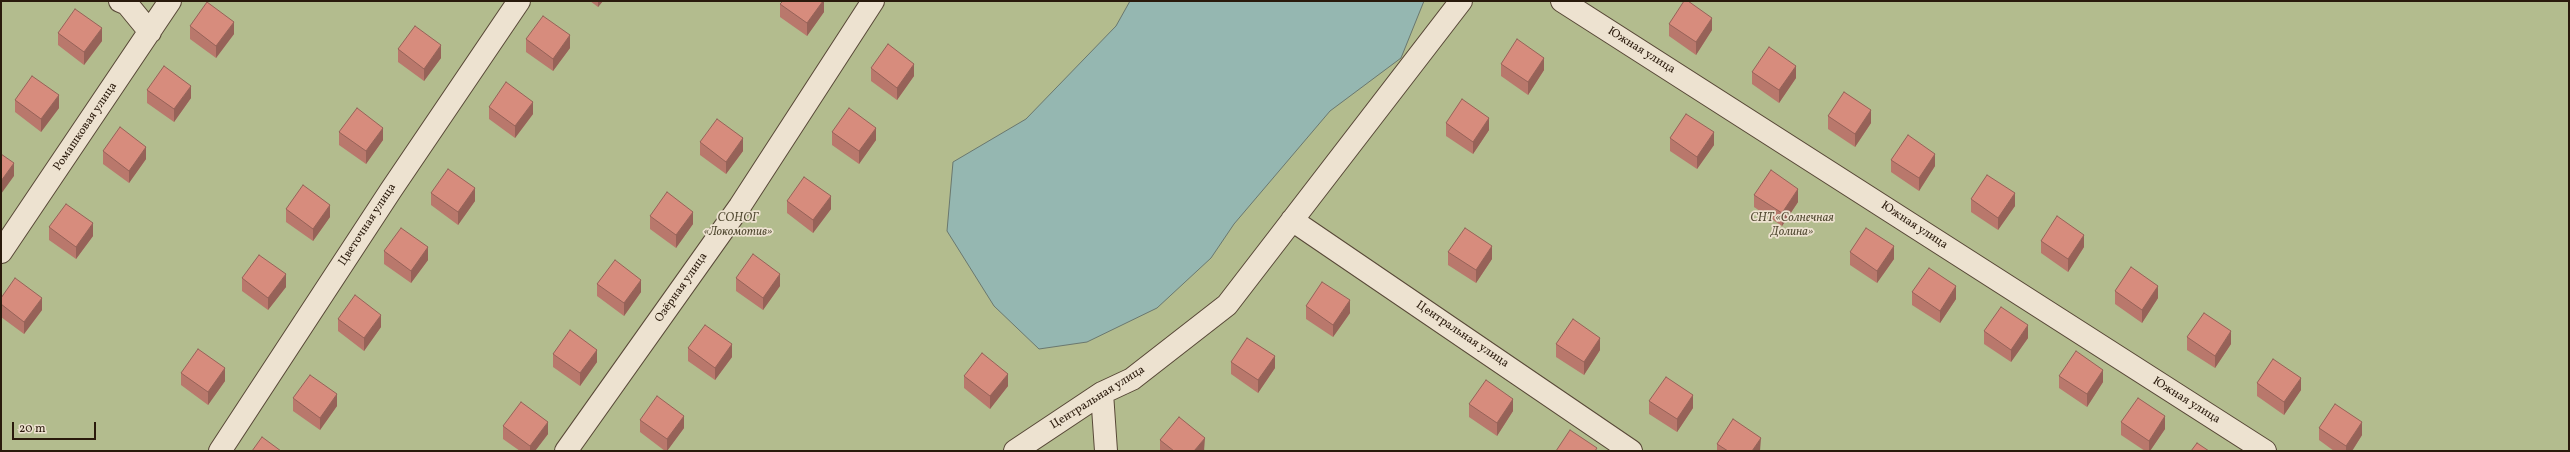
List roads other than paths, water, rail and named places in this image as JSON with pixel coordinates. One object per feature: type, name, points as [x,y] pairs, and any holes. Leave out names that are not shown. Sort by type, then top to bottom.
[{"type":"street","points":[[120,1],[127,4],[150,32]]},
{"type":"street","name":"Ромашковая улица","points":[[1,252],[170,1]]},
{"type":"street","name":"Цветочная улица","points":[[220,451],[391,190],[519,1]]},
{"type":"street","name":"Озёрная улица","points":[[566,451],[740,206],[872,1]]},
{"type":"street","name":"Центральная улица","points":[[1015,451],[1102,393],[1132,379],[1228,305],[1461,1]]},
{"type":"street","name":"Южная улица","points":[[1562,1],[2265,451]]},
{"type":"street","name":"Центральная улица","points":[[1292,220],[1631,451]]},
{"type":"street","points":[[1102,393],[1106,451]]},
{"type":"water","points":[[1130,1],[1424,1],[1401,58],[1330,111],[1234,224],[1211,258],[1157,308],[1087,342],[1039,349],[994,306],[947,231],[953,162],[1026,119],[1116,26]]},
{"type":"park label","name":"СОНОГ «Локомотив»","points":[[738,226]]},
{"type":"park label","name":"СНТ «Солнечная Долина»","points":[[1792,226]]}]
